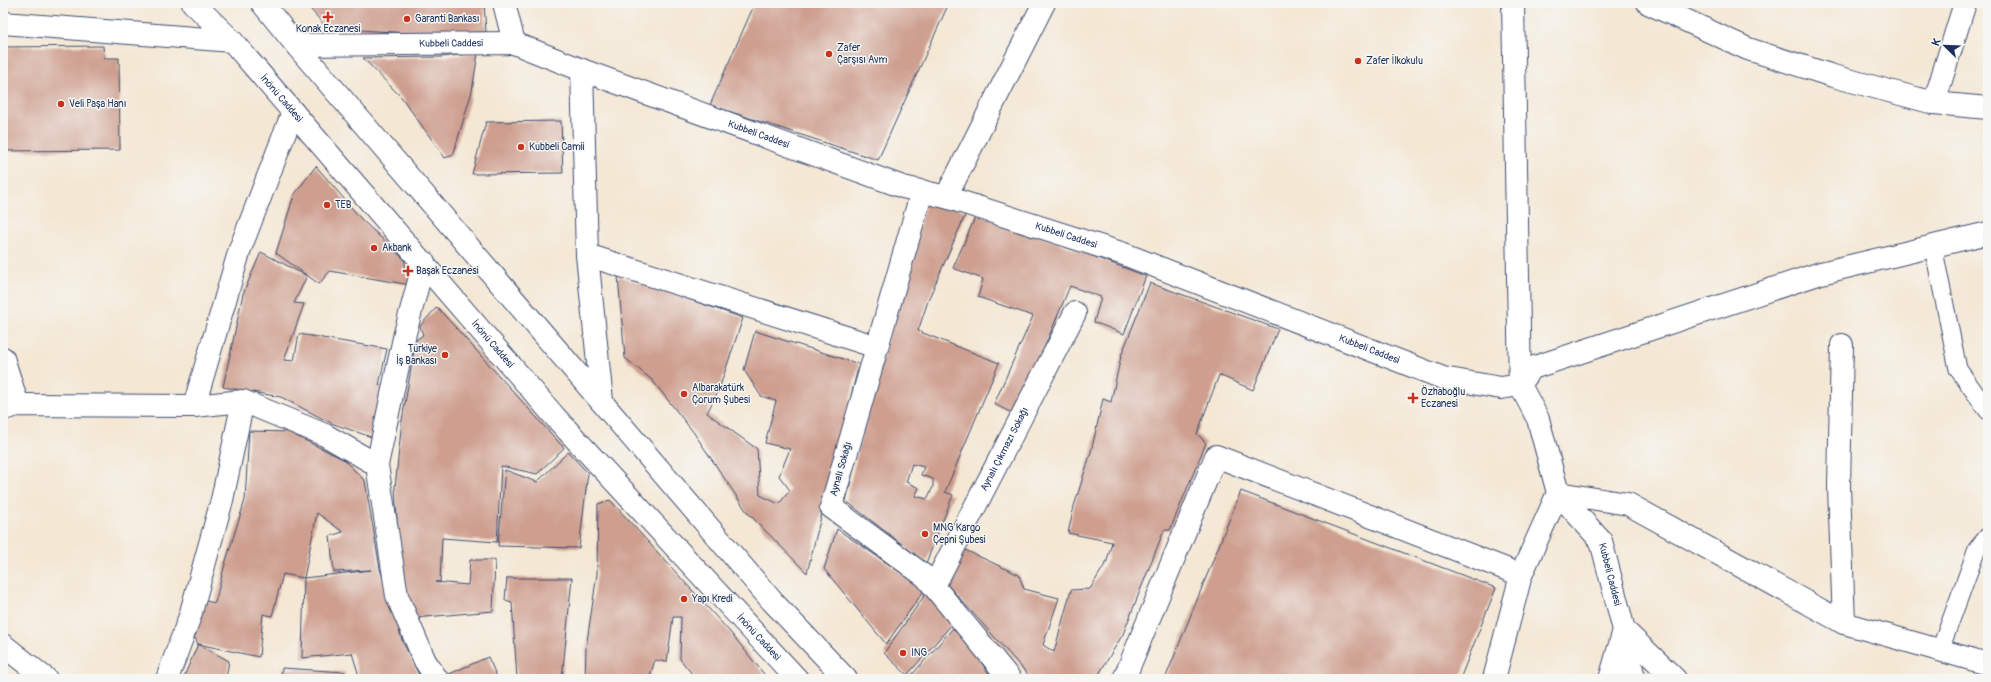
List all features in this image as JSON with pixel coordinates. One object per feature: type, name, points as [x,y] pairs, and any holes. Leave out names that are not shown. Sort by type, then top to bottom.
[{"type":"street","name":"İnönü Caddesi","points":[[193,3],[232,41],[424,262],[556,418],[797,679]]},
{"type":"street","points":[[262,3],[296,45],[602,400],[772,601],[846,679]]},
{"type":"street","points":[[504,3],[514,43]]},
{"type":"street","points":[[946,197],[1044,3]]},
{"type":"street","points":[[1513,3],[1520,384]]},
{"type":"street","points":[[1648,3],[1748,49],[1833,76],[1934,103],[1988,108]]},
{"type":"street","points":[[1934,103],[1966,3]]},
{"type":"street","points":[[3,23],[232,41]]},
{"type":"street","name":"Kubbeli Caddesi","points":[[296,45],[514,43],[582,70],[903,187],[922,190],[946,197],[1124,254],[1443,378],[1501,388],[1520,384],[1538,419],[1558,493],[1601,542],[1624,630],[1634,679]]},
{"type":"street","points":[[582,70],[587,255],[602,400]]},
{"type":"street","points":[[194,406],[240,250],[293,112]]},
{"type":"street","name":"Aynalı Sokağı","points":[[922,190],[830,507],[926,577],[1010,679]]},
{"type":"street","points":[[1520,384],[1532,368],[1821,273],[1988,233]]},
{"type":"street","points":[[587,255],[876,347]]},
{"type":"street","points":[[424,262],[405,333],[377,465],[397,596],[425,661],[437,679]]},
{"type":"street","name":"Aynalı Çıkmazı Sokağı","points":[[934,586],[1075,313]]},
{"type":"street","points":[[1842,345],[1839,487],[1844,623]]},
{"type":"street","points":[[3,358],[11,407],[194,406],[243,401],[325,435],[377,465]]},
{"type":"street","points":[[167,679],[190,616],[222,500],[243,401]]},
{"type":"street","points":[[1124,679],[1216,456],[1521,575]]},
{"type":"street","points":[[1494,679],[1521,575],[1558,493],[1628,504],[1844,623],[1988,664]]},
{"type":"street","points":[[1610,679],[1624,630],[1675,679]]},
{"type":"street","points":[[3,645],[46,679]]},
{"type":"lane","points":[[1933,246],[1958,369],[1988,411]]},
{"type":"lane","points":[[1940,650],[1977,549],[1988,536]]},
{"type":"building","points":[[305,3],[484,3],[486,32],[426,34],[327,28]]},
{"type":"building","name":"Zafer Çarşısı Avm","points":[[755,3],[949,3],[878,160],[710,105]]},
{"type":"building","name":"Veli Paşa Hanı","points":[[103,46],[104,58],[119,58],[120,150],[3,151],[3,47]]},
{"type":"building","points":[[478,53],[472,91],[453,155],[445,158],[402,98],[363,58],[441,57]]},
{"type":"building","name":"Kubbeli Camii","points":[[561,121],[563,173],[472,174],[486,122]]},
{"type":"building","points":[[316,166],[362,220],[404,259],[410,285],[330,271],[319,284],[276,253],[294,195]]},
{"type":"building","points":[[926,201],[967,211],[929,298],[918,331],[999,363],[945,492],[953,495],[926,563],[846,501],[868,409]],"holes":[[[912,464],[924,467],[921,475],[933,479],[933,487],[927,499],[915,496],[919,488],[906,482]]]},
{"type":"building","points":[[977,213],[1146,276],[1124,334],[1094,322],[1101,297],[1070,286],[1016,415],[994,404],[1033,316],[978,297],[983,279],[953,268]]},
{"type":"building","points":[[261,252],[307,276],[294,303],[304,304],[284,360],[294,361],[299,334],[387,349],[379,385],[386,386],[374,438],[331,423],[281,397],[223,387],[243,294]]},
{"type":"building","points":[[618,276],[743,318],[719,389],[707,413],[757,449],[760,495],[779,504],[790,490],[779,476],[790,449],[765,443],[776,401],[761,396],[744,370],[755,331],[859,364],[807,573],[747,512],[694,433],[652,380],[625,358]]},
{"type":"building","points":[[1150,283],[1278,329],[1253,390],[1219,375],[1197,434],[1206,443],[1170,530],[1164,530],[1123,634],[1096,679],[1032,679],[946,583],[963,549],[1019,575],[1024,589],[1059,598],[1043,645],[1054,652],[1071,590],[1090,589],[1107,561],[1112,542],[1068,533],[1074,506],[1091,452],[1103,399],[1111,402],[1121,356]]},
{"type":"building","points":[[437,307],[564,448],[537,474],[501,466],[497,542],[442,538],[440,582],[435,582],[468,585],[470,560],[495,560],[493,611],[414,618],[404,583],[398,536],[395,488],[402,420],[416,340],[423,335],[420,326]]},
{"type":"building","points":[[249,431],[288,432],[343,459],[365,481],[380,569],[402,640],[421,679],[346,679],[359,676],[352,653],[302,658],[304,578],[283,574],[272,616],[263,614],[259,657],[198,644],[192,632],[206,601],[215,603],[225,564],[245,500]],"holes":[[[317,513],[343,532],[330,536],[334,572],[371,570],[304,578]]]},
{"type":"building","points":[[568,452],[588,473],[579,548],[498,546],[505,470],[537,482]]},
{"type":"building","points":[[1241,491],[1496,588],[1460,679],[1165,679]]},
{"type":"building","points":[[610,500],[730,632],[768,679],[696,679],[680,659],[681,617],[673,617],[667,662],[655,660],[649,679],[585,679],[586,648],[597,574],[598,504]]},
{"type":"building","points":[[837,529],[925,589],[886,644],[824,569]]},
{"type":"building","points":[[507,578],[572,578],[562,679],[517,679],[512,602],[505,600]]},
{"type":"building","points":[[927,592],[953,623],[907,675],[884,653]]},
{"type":"building","points":[[955,626],[993,679],[910,679],[909,678]]},
{"type":"building","points":[[198,644],[229,661],[226,679],[183,679]]},
{"type":"building","points":[[488,657],[498,679],[449,679],[447,675]]},
{"type":"building","points":[[282,668],[345,672],[345,679],[281,679]]},
{"type":"place","name":"Konak Eczanesi","points":[[328,17]]},
{"type":"place","name":"Garanti Bankası","points":[[407,19]]},
{"type":"place","name":"Zafer Çarşısı Avm","points":[[829,54]]},
{"type":"place","name":"Zafer İlkokulu","points":[[1358,61]]},
{"type":"place","name":"Veli Paşa Hanı","points":[[61,104]]},
{"type":"place","name":"Kubbeli Camii","points":[[521,147]]},
{"type":"place","name":"TEB","points":[[327,205]]},
{"type":"place","name":"Akbank","points":[[374,248]]},
{"type":"place","name":"Başak Eczanesi","points":[[408,271]]},
{"type":"place","name":"Türkiye İş Bankası","points":[[445,355]]},
{"type":"place","name":"Albarakatürk Çorum Şubesi","points":[[684,394]]},
{"type":"place","name":"Özhaboğlu Eczanesi","points":[[1413,398]]},
{"type":"place","name":"MNG Kargo Çepni Şubesi","points":[[925,534]]},
{"type":"place","name":"Yapı Kredi","points":[[684,599]]},
{"type":"place","name":"ING","points":[[903,653]]}]
